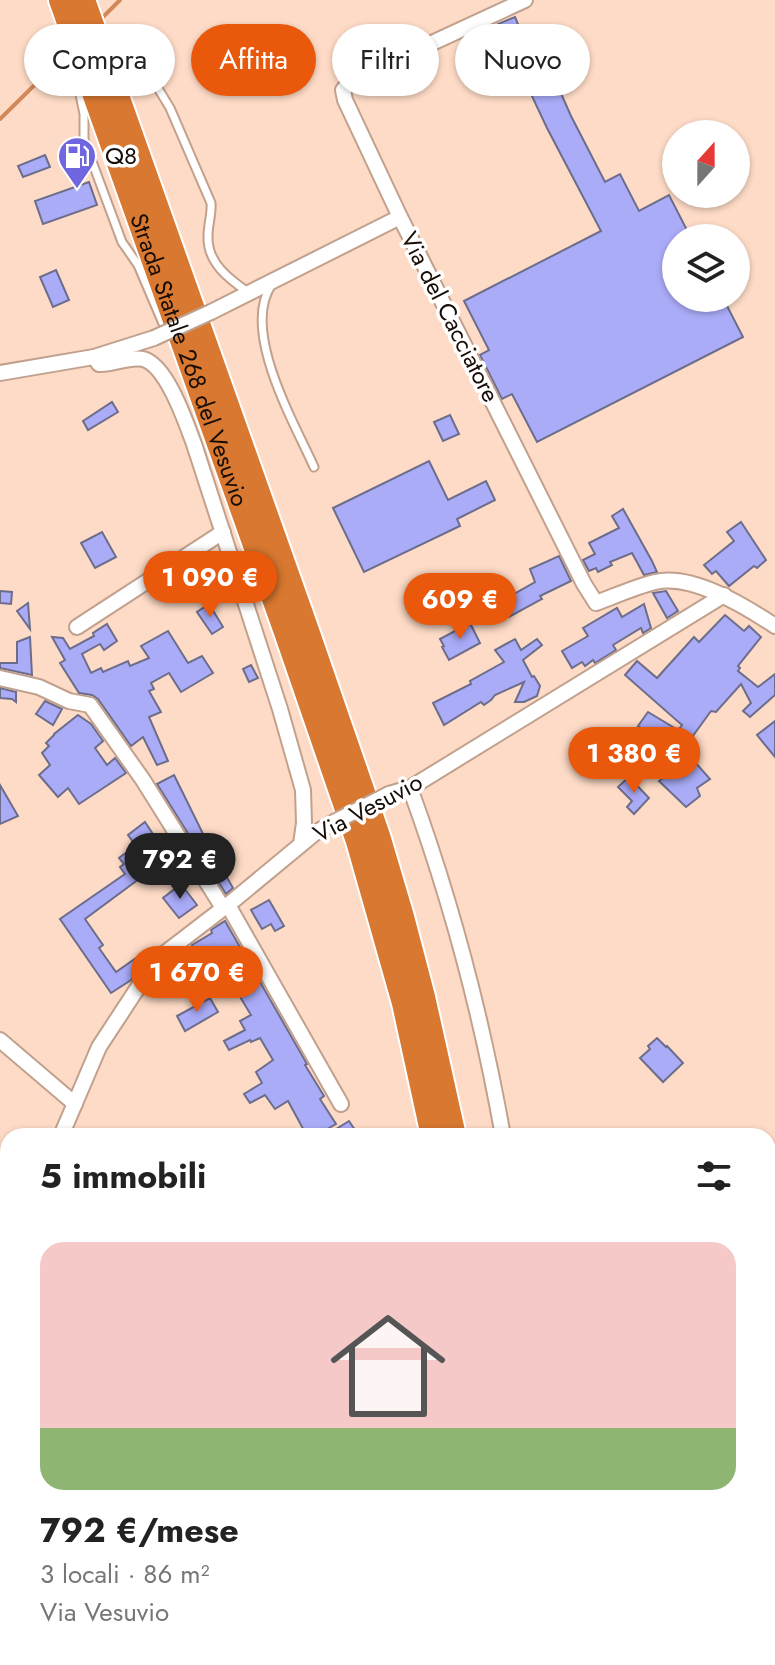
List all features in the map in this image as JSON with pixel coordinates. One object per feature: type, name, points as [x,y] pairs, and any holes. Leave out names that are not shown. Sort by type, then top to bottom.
[{"type":"highway","name":"Strada Statale 268 del Vesuvio","points":[[60,0],[358,841],[404,1003],[431,1128]]},
{"type":"highway","name":"Strada Statale 268 del Vesuvio","points":[[83,0],[378,836],[423,997],[452,1128]]},
{"type":"street","name":"Via del Cacciatore","points":[[525,0],[352,80],[343,90],[345,100],[400,217],[596,603],[657,581],[679,581],[724,595]]},
{"type":"street","points":[[0,373],[94,357],[154,338],[400,217]]},
{"type":"street","points":[[94,357],[99,364],[109,365],[143,359],[157,368],[178,403],[223,532],[303,790],[301,844]]},
{"type":"street","points":[[77,627],[223,532]]},
{"type":"street","points":[[724,595],[775,626]]},
{"type":"street","name":"Via Vesuvio","points":[[64,1128],[99,1047],[156,960],[315,833],[389,794],[410,788],[724,595]]},
{"type":"street","points":[[0,678],[39,687],[69,701],[90,705],[226,907],[341,1104]]},
{"type":"street","points":[[410,788],[439,870],[467,971],[502,1128]]},
{"type":"street","points":[[0,1040],[75,1104]]},
{"type":"lane","points":[[60,0],[62,24]]},
{"type":"lane","points":[[81,96],[84,140],[122,242],[138,265],[170,340]]},
{"type":"lane","points":[[163,96],[211,203],[208,237],[213,257],[226,276],[249,293]]},
{"type":"lane","points":[[276,279],[268,290],[263,308],[265,351],[314,467]]},
{"type":"lane","points":[[177,352],[199,390]]},
{"type":"building","points":[[515,17],[518,24],[498,24]]},
{"type":"building","points":[[532,96],[562,96],[605,182],[620,174],[639,211],[662,199],[662,208],[676,208],[684,224],[662,224],[662,312],[730,312],[743,337],[537,442],[512,394],[502,399],[480,355],[489,350],[464,301],[601,231]]},
{"type":"building","points":[[45,155],[50,167],[23,177],[18,166]]},
{"type":"building","points":[[89,182],[97,205],[43,224],[35,201]]},
{"type":"building","points":[[56,270],[69,300],[53,307],[40,277]]},
{"type":"building","points":[[112,402],[118,412],[88,430],[83,421]]},
{"type":"building","points":[[450,415],[459,434],[443,441],[434,422]]},
{"type":"building","points":[[429,461],[448,500],[486,481],[495,500],[457,519],[460,526],[364,572],[333,508]]},
{"type":"building","points":[[623,509],[657,572],[644,575],[632,553],[610,562],[612,565],[598,572],[596,568],[589,571],[583,560],[595,554],[589,543],[619,528],[612,516]]},
{"type":"building","points":[[741,522],[766,560],[729,586],[716,571],[712,574],[704,565],[734,541],[727,532]]},
{"type":"building","points":[[102,532],[116,557],[95,568],[81,543]]},
{"type":"building","points":[[559,556],[571,581],[540,596],[542,599],[509,617],[500,602],[535,582],[530,569]]},
{"type":"building","points":[[0,591],[12,592],[11,604],[0,603]]},
{"type":"building","points":[[666,591],[678,611],[667,618],[653,593]]},
{"type":"building","points":[[28,603],[30,629],[17,611]]},
{"type":"building","points":[[209,604],[223,627],[212,634],[197,612]]},
{"type":"building","points":[[644,604],[651,628],[643,633],[641,628],[613,645],[616,650],[595,663],[593,660],[585,666],[582,662],[572,668],[562,651],[588,636],[583,628],[617,608],[622,617]]},
{"type":"building","points":[[725,615],[744,631],[749,626],[761,637],[738,666],[738,671],[758,687],[775,674],[775,695],[750,717],[743,711],[751,703],[741,684],[716,712],[711,711],[679,756],[638,726],[648,712],[678,730],[682,725],[625,675],[637,661],[657,678],[694,637],[699,642]]},
{"type":"building","points":[[470,623],[480,643],[449,660],[440,639]]},
{"type":"building","points":[[107,624],[117,641],[104,650],[100,644],[82,654],[91,673],[101,668],[103,672],[128,661],[130,666],[149,658],[141,646],[168,631],[188,663],[202,656],[213,673],[181,692],[169,673],[151,683],[154,689],[149,691],[161,712],[149,717],[168,761],[157,765],[143,737],[131,746],[98,699],[79,693],[60,663],[65,660],[52,637],[63,638],[70,649],[94,636],[93,633]]},
{"type":"building","points":[[30,637],[32,675],[0,668],[0,663],[17,663],[17,642]]},
{"type":"building","points":[[515,639],[521,650],[537,639],[542,645],[523,660],[540,686],[537,696],[515,702],[524,682],[495,695],[484,705],[481,702],[444,725],[433,703],[471,684],[470,681],[504,662],[495,650]]},
{"type":"building","points":[[251,665],[258,678],[249,682],[243,669]]},
{"type":"building","points":[[0,688],[16,692],[16,702],[0,698]]},
{"type":"building","points":[[45,701],[62,709],[53,725],[36,714]]},
{"type":"building","points":[[78,715],[91,724],[103,741],[95,748],[107,765],[115,758],[126,773],[79,804],[68,788],[58,797],[39,775],[50,765],[42,753],[49,746],[46,743]]},
{"type":"building","points":[[775,721],[775,757],[757,735]]},
{"type":"building","points":[[688,760],[692,764],[694,761],[710,779],[697,788],[700,796],[686,807],[659,781]]},
{"type":"building","points":[[174,775],[233,888],[226,894],[157,784]]},
{"type":"building","points":[[629,777],[649,798],[634,814],[627,807],[632,801],[618,787]]},
{"type":"building","points":[[0,785],[18,816],[0,824]]},
{"type":"building","points":[[145,822],[155,843],[141,853],[128,835]]},
{"type":"building","points":[[127,852],[143,876],[85,919],[103,945],[99,948],[116,972],[139,956],[143,962],[131,980],[111,993],[60,919],[125,874],[120,867],[124,864],[119,858]]},
{"type":"building","points":[[181,884],[197,905],[179,918],[163,898]]},
{"type":"building","points":[[269,900],[284,926],[275,931],[271,924],[262,929],[251,910]]},
{"type":"building","points":[[225,921],[307,1064],[324,1096],[320,1099],[336,1124],[329,1128],[303,1128],[288,1101],[275,1109],[265,1095],[250,1103],[244,1094],[262,1083],[256,1072],[273,1060],[260,1038],[229,1050],[224,1041],[245,1030],[240,1021],[251,1015],[219,962],[178,988],[175,980],[170,983],[163,970],[195,950],[192,945],[212,933],[211,930]]},
{"type":"building","points":[[210,998],[218,1012],[185,1031],[177,1016]]},
{"type":"building","points":[[657,1038],[683,1063],[663,1082],[640,1058]]},
{"type":"building","points":[[349,1121],[354,1128],[338,1128]]},
{"type":"waterway","points":[[99,21],[120,0]]},
{"type":"waterway","points":[[0,119],[24,95]]},
{"type":"place","name":"Q8","points":[[77,190]]}]
